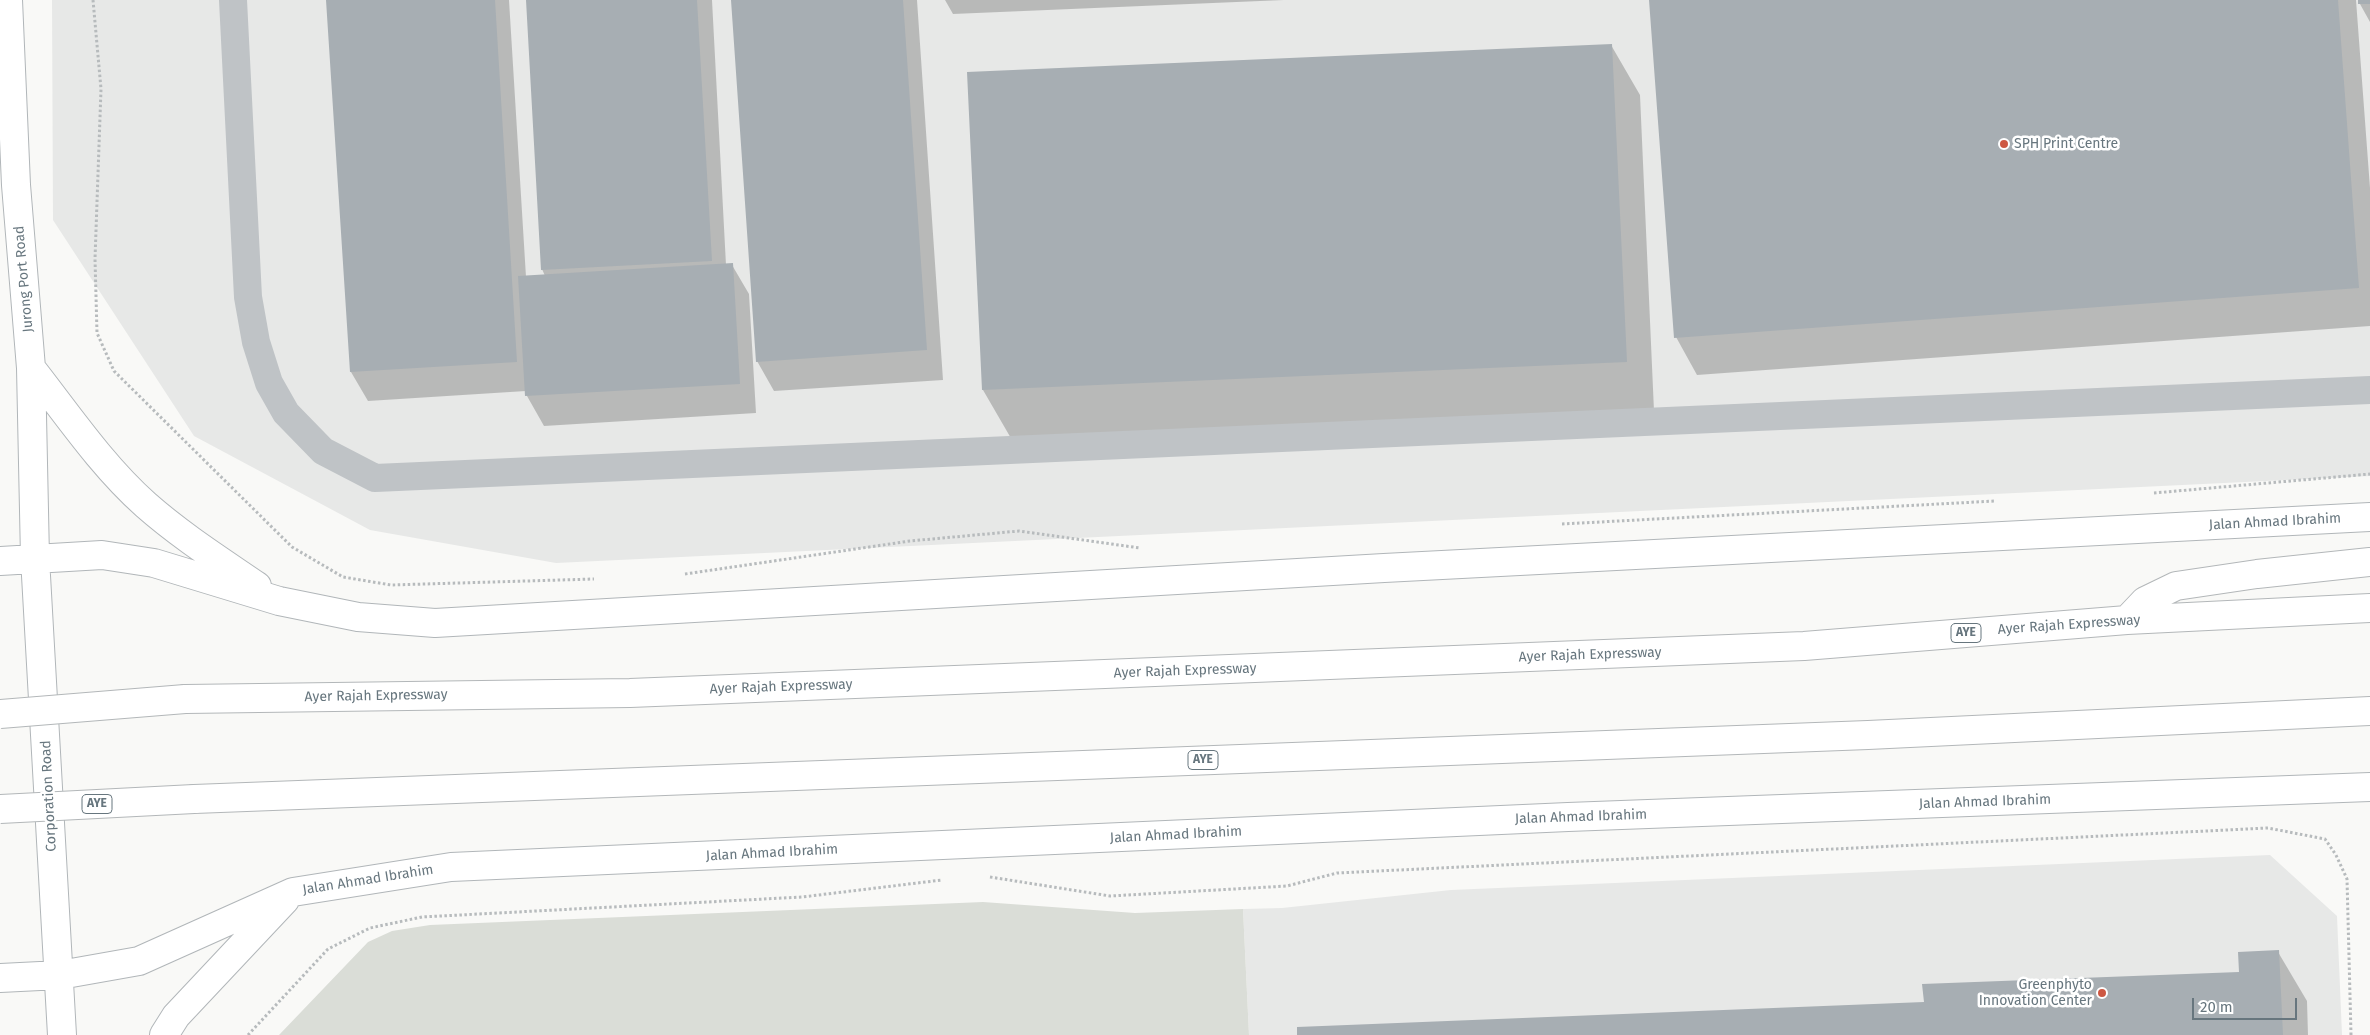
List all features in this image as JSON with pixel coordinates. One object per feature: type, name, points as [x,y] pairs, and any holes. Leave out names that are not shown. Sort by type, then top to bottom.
[{"type":"main road","name":"Jurong Port Road","points":[[8,0],[16,185],[31,368],[35,558]]},
{"type":"main road","points":[[31,368],[87,440],[146,505],[201,548],[279,601]]},
{"type":"main road","name":"Jalan Ahmad Ibrahim","points":[[0,561],[102,555],[154,563],[279,601],[358,617],[435,623],[1384,568],[2370,517]]},
{"type":"main road","name":"Corporation Road","points":[[35,558],[62,1035]]},
{"type":"main road","points":[[2127,620],[2145,601],[2176,586],[2257,574],[2370,562]]},
{"type":"main road","name":"Ayer Rajah Expressway","points":[[0,714],[185,699],[630,693],[1774,647],[2127,620],[2370,608]]},
{"type":"main road","name":"AYE","points":[[0,809],[1868,735],[2370,711]]},
{"type":"main road","points":[[2211,719],[2370,725]]},
{"type":"main road","name":"Jalan Ahmad Ibrahim","points":[[0,978],[60,975],[139,960],[293,892],[451,867],[1568,817],[2370,787]]},
{"type":"main road","points":[[164,1035],[176,1016],[293,892]]},
{"type":"lane","points":[[233,0],[248,296],[256,342],[269,382],[286,413],[323,451],[375,478],[2370,390]]},
{"type":"path","points":[[988,876],[1110,896],[1287,886],[1337,873],[2268,828],[2325,839],[2336,855],[2347,879],[2351,1035]]},
{"type":"path","points":[[248,1035],[328,950],[370,928],[422,917],[802,897],[949,879]]},
{"type":"shaded area","points":[[52,0],[2370,0],[2370,476],[556,563],[370,530],[194,436],[53,220]]},
{"type":"shaded area","points":[[2270,855],[2337,916],[2342,1035],[1249,1035],[1243,909],[1282,908],[1451,890]]},
{"type":"shaded area","points":[[983,902],[1135,913],[1243,909],[1249,1035],[279,1035],[368,942],[392,931],[430,925]]},
{"type":"building","points":[[326,0],[495,0],[517,362],[350,372]]},
{"type":"building","points":[[526,0],[697,0],[712,261],[541,270]]},
{"type":"building","points":[[731,0],[903,0],[927,350],[756,362]]},
{"type":"building","name":"SPH Print Centre","points":[[1649,0],[2338,0],[2359,288],[1674,338]]},
{"type":"building","points":[[2358,0],[2370,0],[2370,4],[2358,4]]},
{"type":"building","points":[[1612,44],[1627,362],[982,390],[967,72]]},
{"type":"building","points":[[733,263],[740,384],[525,396],[518,276]]},
{"type":"building","name":"Greenphyto Innovation Center","points":[[2279,950],[2283,1035],[1297,1035],[1297,1027],[1924,1002],[1922,984],[2239,972],[2238,952]]},
{"type":"place","name":"SPH Print Centre","points":[[2004,144]]},
{"type":"place","name":"Greenphyto Innovation Center","points":[[2102,993]]}]
